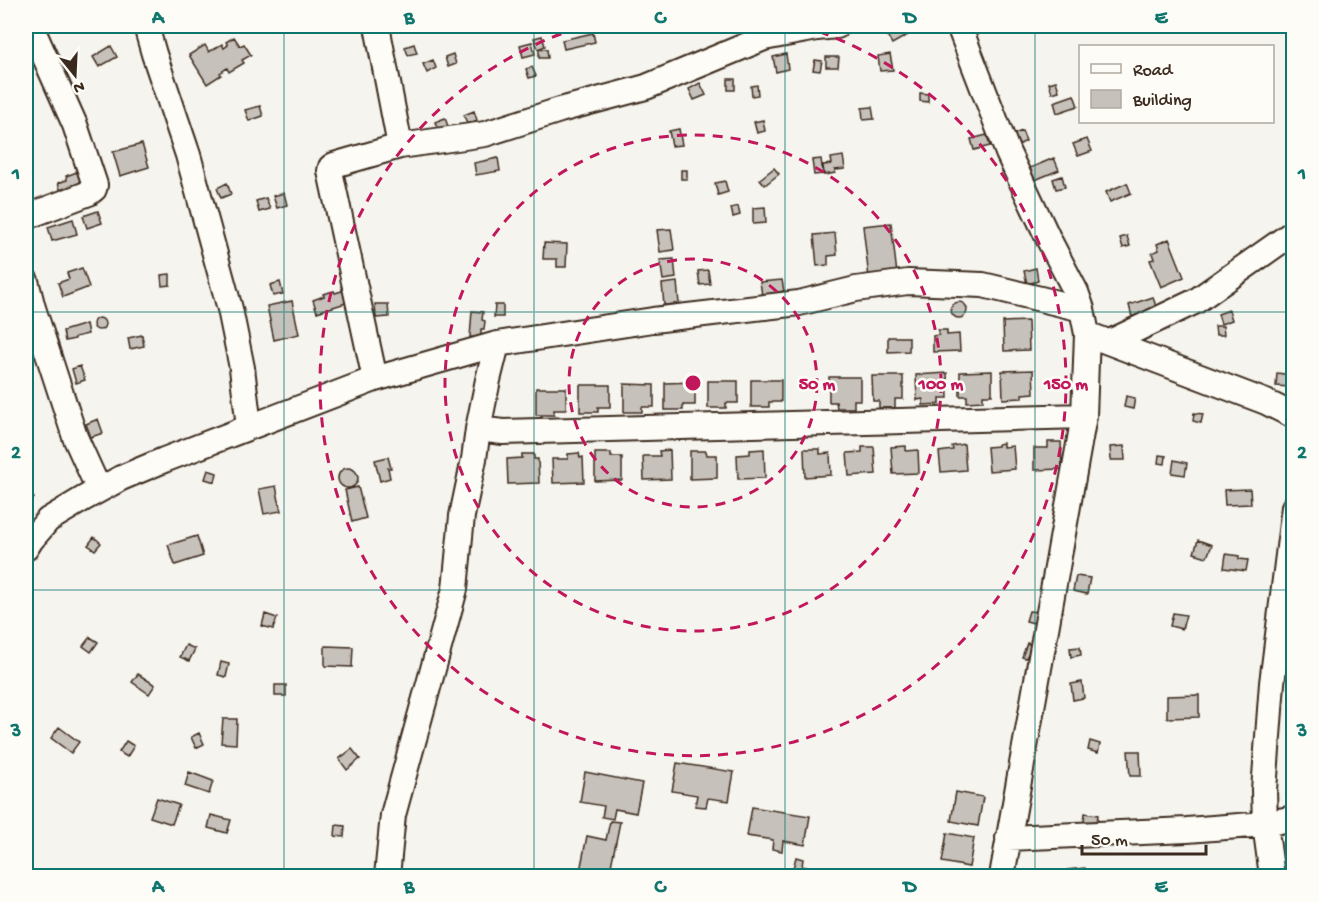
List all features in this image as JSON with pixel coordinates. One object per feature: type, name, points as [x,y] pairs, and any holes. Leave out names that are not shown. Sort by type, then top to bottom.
[{"type":"street","points":[[26,217],[89,193],[95,185],[75,124],[31,26]]},
{"type":"street","points":[[146,26],[188,155],[227,299],[242,368],[249,427]]},
{"type":"street","points":[[377,26],[400,146]]},
{"type":"street","points":[[375,379],[331,167],[400,146],[485,134],[560,110],[646,87],[764,38],[837,26]]},
{"type":"street","points":[[959,26],[1008,153],[1076,292],[1087,334],[1084,416],[1002,876]]},
{"type":"street","points":[[1110,342],[1196,301],[1293,232]]},
{"type":"street","points":[[26,281],[29,310],[75,437],[99,490]]},
{"type":"street","points":[[26,548],[48,520],[121,478],[153,464],[375,379],[497,344],[653,320],[799,303],[856,289],[908,282],[983,285],[1082,309]]},
{"type":"street","points":[[1087,334],[1266,402],[1293,416]]},
{"type":"street","points":[[387,876],[393,815],[455,589],[462,516],[497,344]]},
{"type":"street","points":[[478,429],[503,432],[1084,416]]},
{"type":"street","points":[[1272,876],[1265,824],[1264,790],[1272,683],[1293,507]]},
{"type":"street","points":[[1008,838],[1187,830],[1265,824],[1293,818]]},
{"type":"building","points":[[902,26],[908,35],[892,44],[887,35]]},
{"type":"building","points":[[593,33],[595,42],[564,49],[562,40]]},
{"type":"building","points":[[542,36],[545,46],[538,49],[534,38]]},
{"type":"building","points":[[234,37],[240,46],[244,44],[251,55],[242,60],[244,63],[229,72],[227,68],[207,84],[189,55],[205,45],[209,52],[222,44],[224,48],[228,45],[226,42]]},
{"type":"building","points":[[532,42],[535,54],[523,57],[520,45]]},
{"type":"building","points":[[414,44],[417,53],[408,55],[405,47]]},
{"type":"building","points":[[111,46],[117,57],[99,67],[93,57]]},
{"type":"building","points":[[539,49],[547,49],[548,58],[539,58]]},
{"type":"building","points":[[453,54],[456,64],[448,67],[445,57]]},
{"type":"building","points":[[786,54],[788,69],[776,72],[773,57]]},
{"type":"building","points":[[890,54],[893,70],[880,71],[878,56]]},
{"type":"building","points":[[826,57],[839,57],[838,67],[826,67]]},
{"type":"building","points":[[433,60],[436,68],[427,73],[423,64]]},
{"type":"building","points":[[815,60],[822,61],[820,71],[813,70]]},
{"type":"building","points":[[532,67],[536,76],[529,78],[526,69]]},
{"type":"building","points":[[728,79],[735,79],[735,90],[728,90]]},
{"type":"building","points":[[1056,81],[1059,91],[1052,93],[1049,83]]},
{"type":"building","points":[[700,83],[706,95],[694,100],[689,89]]},
{"type":"building","points":[[757,85],[758,95],[752,96],[751,86]]},
{"type":"building","points":[[920,93],[928,94],[928,102],[920,101]]},
{"type":"building","points":[[1074,95],[1078,106],[1057,113],[1054,102]]},
{"type":"building","points":[[260,106],[263,116],[249,121],[245,110]]},
{"type":"building","points":[[872,107],[874,119],[863,120],[862,108]]},
{"type":"building","points":[[474,111],[477,120],[467,124],[464,115]]},
{"type":"building","points":[[445,118],[449,129],[439,132],[435,122]]},
{"type":"building","points":[[763,120],[765,131],[757,133],[754,122]]},
{"type":"building","points":[[679,129],[682,145],[672,146],[669,131]]},
{"type":"building","points":[[1022,131],[1026,141],[1017,146],[1012,135]]},
{"type":"building","points":[[987,135],[990,146],[974,150],[971,139]]},
{"type":"building","points":[[1087,139],[1092,151],[1078,156],[1073,144]]},
{"type":"building","points":[[142,144],[149,167],[120,176],[113,152]]},
{"type":"building","points":[[843,156],[845,169],[824,175],[823,165],[832,164],[831,158]]},
{"type":"building","points":[[498,158],[500,171],[476,175],[474,163]]},
{"type":"building","points":[[1054,158],[1059,170],[1035,180],[1030,168]]},
{"type":"building","points":[[821,159],[823,174],[814,175],[812,160]]},
{"type":"building","points":[[774,168],[779,174],[765,185],[760,179]]},
{"type":"building","points":[[681,170],[687,170],[687,179],[681,179]]},
{"type":"building","points":[[77,172],[83,188],[62,195],[58,183],[67,180],[66,176]]},
{"type":"building","points":[[1062,176],[1065,187],[1056,189],[1053,179]]},
{"type":"building","points":[[725,181],[728,192],[718,195],[715,183]]},
{"type":"building","points":[[227,183],[231,194],[221,198],[217,188]]},
{"type":"building","points":[[1127,183],[1131,193],[1110,202],[1106,192]]},
{"type":"building","points":[[284,193],[287,205],[277,208],[273,196]]},
{"type":"building","points":[[266,198],[270,209],[259,212],[256,201]]},
{"type":"building","points":[[738,206],[740,215],[733,217],[731,208]]},
{"type":"building","points":[[765,207],[766,223],[753,224],[753,208]]},
{"type":"building","points":[[98,211],[102,223],[87,228],[83,216]]},
{"type":"building","points":[[73,219],[77,234],[52,241],[48,227]]},
{"type":"building","points":[[891,223],[897,274],[869,278],[863,226]]},
{"type":"building","points":[[671,229],[674,250],[660,252],[657,230]]},
{"type":"building","points":[[835,233],[837,255],[828,256],[828,265],[817,266],[814,235]]},
{"type":"building","points":[[1127,236],[1130,246],[1123,248],[1120,238]]},
{"type":"building","points":[[1169,239],[1184,277],[1161,287],[1150,260],[1154,259],[1152,253],[1159,250],[1157,244]]},
{"type":"building","points":[[544,243],[567,244],[566,267],[557,267],[557,259],[543,259]]},
{"type":"building","points":[[674,259],[676,278],[663,280],[660,260]]},
{"type":"building","points":[[82,268],[89,287],[63,297],[58,283],[69,279],[67,273]]},
{"type":"building","points":[[1036,268],[1038,281],[1027,284],[1024,271]]},
{"type":"building","points":[[708,270],[710,284],[700,285],[698,271]]},
{"type":"building","points":[[170,274],[170,285],[162,286],[161,275]]},
{"type":"building","points":[[782,280],[784,291],[762,295],[760,282]]},
{"type":"building","points":[[280,282],[283,294],[273,296],[270,285]]},
{"type":"building","points":[[677,282],[679,304],[664,305],[662,284]]},
{"type":"building","points":[[345,290],[349,302],[317,312],[313,300],[324,296],[323,294]]},
{"type":"building","points":[[1153,297],[1157,310],[1132,317],[1129,305]]},
{"type":"building","points":[[292,301],[299,334],[274,340],[267,306]]},
{"type":"building","points":[[959,302],[965,304],[967,310],[965,316],[959,318],[953,316],[951,310],[953,304]]},
{"type":"building","points":[[375,304],[388,304],[389,317],[376,318]]},
{"type":"building","points":[[495,305],[503,305],[503,317],[494,317]]},
{"type":"building","points":[[1229,310],[1232,320],[1221,324],[1218,314]]},
{"type":"building","points":[[472,311],[483,312],[482,320],[485,321],[484,329],[481,329],[481,338],[470,337]]},
{"type":"building","points":[[101,318],[105,324],[101,330],[97,330],[93,322]]},
{"type":"building","points":[[1028,321],[1029,350],[1004,351],[1003,322]]},
{"type":"building","points":[[86,324],[88,334],[65,341],[63,331]]},
{"type":"building","points":[[1215,326],[1223,326],[1224,335],[1216,335]]},
{"type":"building","points":[[938,330],[947,330],[947,335],[959,334],[960,351],[933,352],[933,336],[939,335]]},
{"type":"building","points":[[142,335],[144,346],[130,349],[128,338]]},
{"type":"building","points":[[888,337],[909,337],[909,351],[888,352]]},
{"type":"building","points":[[80,366],[85,380],[76,383],[72,369]]},
{"type":"building","points":[[1033,370],[1034,393],[1022,394],[1022,398],[1003,399],[1002,371]]},
{"type":"building","points":[[992,371],[992,395],[983,395],[983,401],[967,402],[967,396],[960,396],[960,372]]},
{"type":"building","points":[[947,373],[948,398],[940,398],[940,404],[923,405],[923,399],[917,400],[916,375]]},
{"type":"building","points":[[1277,373],[1291,375],[1290,387],[1276,386]]},
{"type":"building","points":[[872,376],[903,376],[903,399],[895,399],[895,408],[879,408],[879,401],[873,401]]},
{"type":"building","points":[[829,377],[860,377],[860,400],[854,400],[854,408],[837,408],[836,402],[829,402]]},
{"type":"building","points":[[751,380],[781,380],[781,402],[769,402],[769,407],[751,407]]},
{"type":"building","points":[[708,381],[738,381],[738,403],[726,403],[726,408],[708,408]]},
{"type":"building","points":[[695,382],[695,405],[683,405],[683,410],[665,410],[665,383]]},
{"type":"building","points":[[624,384],[654,385],[654,407],[642,407],[642,412],[624,412]]},
{"type":"building","points":[[580,385],[610,385],[610,407],[598,407],[598,412],[580,412]]},
{"type":"building","points":[[536,388],[566,388],[566,410],[554,410],[554,415],[536,415]]},
{"type":"building","points":[[1126,396],[1135,398],[1133,409],[1124,407]]},
{"type":"building","points":[[1194,413],[1203,414],[1201,423],[1193,421]]},
{"type":"building","points":[[98,419],[103,433],[91,437],[86,424]]},
{"type":"building","points":[[1048,442],[1061,442],[1062,469],[1034,470],[1034,448],[1048,448]]},
{"type":"building","points":[[1003,443],[1003,447],[1013,446],[1015,469],[989,471],[987,447]]},
{"type":"building","points":[[964,444],[966,470],[941,472],[939,452],[953,450],[952,446]]},
{"type":"building","points":[[906,446],[906,451],[918,450],[919,473],[893,474],[891,447]]},
{"type":"building","points":[[1124,446],[1125,460],[1111,460],[1110,447]]},
{"type":"building","points":[[862,447],[874,447],[876,474],[849,476],[847,453],[862,452]]},
{"type":"building","points":[[764,449],[765,478],[738,479],[737,455],[750,454],[750,450]]},
{"type":"building","points":[[804,449],[820,449],[820,454],[830,453],[831,475],[805,477]]},
{"type":"building","points":[[670,450],[671,479],[644,480],[643,456],[660,456],[659,451]]},
{"type":"building","points":[[690,451],[706,451],[707,455],[717,455],[717,478],[690,479]]},
{"type":"building","points":[[579,453],[580,458],[583,457],[584,482],[553,483],[552,459],[568,459],[568,454]]},
{"type":"building","points":[[595,453],[611,453],[611,457],[622,457],[622,480],[595,481]]},
{"type":"building","points":[[522,454],[534,454],[534,459],[538,459],[539,483],[508,484],[507,459],[522,458]]},
{"type":"building","points":[[1159,455],[1166,456],[1165,464],[1158,463]]},
{"type":"building","points":[[388,457],[391,468],[388,468],[390,478],[380,481],[375,460]]},
{"type":"building","points":[[1174,460],[1187,463],[1185,475],[1172,473]]},
{"type":"building","points":[[344,468],[352,468],[358,474],[358,482],[352,488],[344,488],[338,482],[338,474]]},
{"type":"building","points":[[208,470],[217,473],[215,482],[205,479]]},
{"type":"building","points":[[26,486],[34,498],[29,504],[26,501]]},
{"type":"building","points":[[276,486],[281,511],[264,514],[259,489]]},
{"type":"building","points":[[358,487],[366,518],[352,522],[345,490]]},
{"type":"building","points":[[1250,489],[1251,504],[1225,505],[1224,490]]},
{"type":"building","points":[[197,536],[203,556],[175,565],[168,545]]},
{"type":"building","points":[[94,537],[101,543],[95,550],[88,545]]},
{"type":"building","points":[[1198,540],[1212,545],[1207,557],[1194,553]]},
{"type":"building","points":[[1226,554],[1248,560],[1246,571],[1224,568]]},
{"type":"building","points":[[1076,576],[1090,578],[1087,594],[1073,591]]},
{"type":"building","points":[[26,598],[33,602],[27,612],[26,612]]},
{"type":"building","points":[[1029,611],[1037,612],[1034,623],[1026,621]]},
{"type":"building","points":[[1173,613],[1186,615],[1182,629],[1170,626]]},
{"type":"building","points":[[265,614],[277,618],[273,629],[262,626]]},
{"type":"building","points":[[90,637],[98,642],[91,652],[83,646]]},
{"type":"building","points":[[1027,643],[1032,645],[1026,658],[1022,657]]},
{"type":"building","points":[[186,645],[195,649],[189,661],[180,657]]},
{"type":"building","points":[[325,646],[353,647],[352,667],[325,666]]},
{"type":"building","points":[[1080,647],[1081,655],[1071,657],[1070,648]]},
{"type":"building","points":[[221,662],[229,664],[226,677],[218,675]]},
{"type":"building","points":[[138,674],[155,685],[149,694],[132,682]]},
{"type":"building","points":[[1082,682],[1084,698],[1073,700],[1071,684]]},
{"type":"building","points":[[275,685],[286,685],[286,696],[275,696]]},
{"type":"building","points":[[1199,695],[1199,717],[1167,718],[1167,696]]},
{"type":"building","points":[[223,719],[237,719],[236,744],[221,743]]},
{"type":"building","points":[[59,727],[79,742],[71,753],[51,738]]},
{"type":"building","points":[[199,733],[204,744],[196,748],[191,737]]},
{"type":"building","points":[[126,741],[134,746],[127,757],[119,752]]},
{"type":"building","points":[[1090,741],[1100,744],[1098,753],[1088,750]]},
{"type":"building","points":[[352,749],[360,759],[347,770],[339,759]]},
{"type":"building","points":[[1128,751],[1140,751],[1141,776],[1130,776]]},
{"type":"building","points":[[677,763],[734,772],[729,801],[708,798],[706,807],[695,806],[697,795],[672,791]]},
{"type":"building","points":[[189,772],[213,781],[209,794],[185,786]]},
{"type":"building","points":[[585,772],[642,783],[636,813],[615,809],[613,819],[602,817],[604,806],[580,802]]},
{"type":"building","points":[[956,792],[983,797],[978,826],[951,821]]},
{"type":"building","points":[[157,798],[179,805],[172,824],[150,817]]},
{"type":"building","points":[[752,807],[810,816],[805,845],[783,841],[782,851],[772,849],[773,840],[747,836]]},
{"type":"building","points":[[1085,813],[1098,815],[1096,830],[1083,828]]},
{"type":"building","points":[[211,815],[231,820],[227,833],[208,828]]},
{"type":"building","points":[[610,821],[620,822],[609,876],[579,876],[587,836],[606,840]]},
{"type":"building","points":[[336,825],[345,826],[344,837],[335,836]]},
{"type":"building","points":[[947,833],[974,838],[969,867],[942,862]]},
{"type":"building","points":[[796,857],[803,859],[802,866],[810,868],[808,876],[791,876]]},
{"type":"building","points":[[1085,868],[1086,876],[1068,876],[1067,870]]}]
